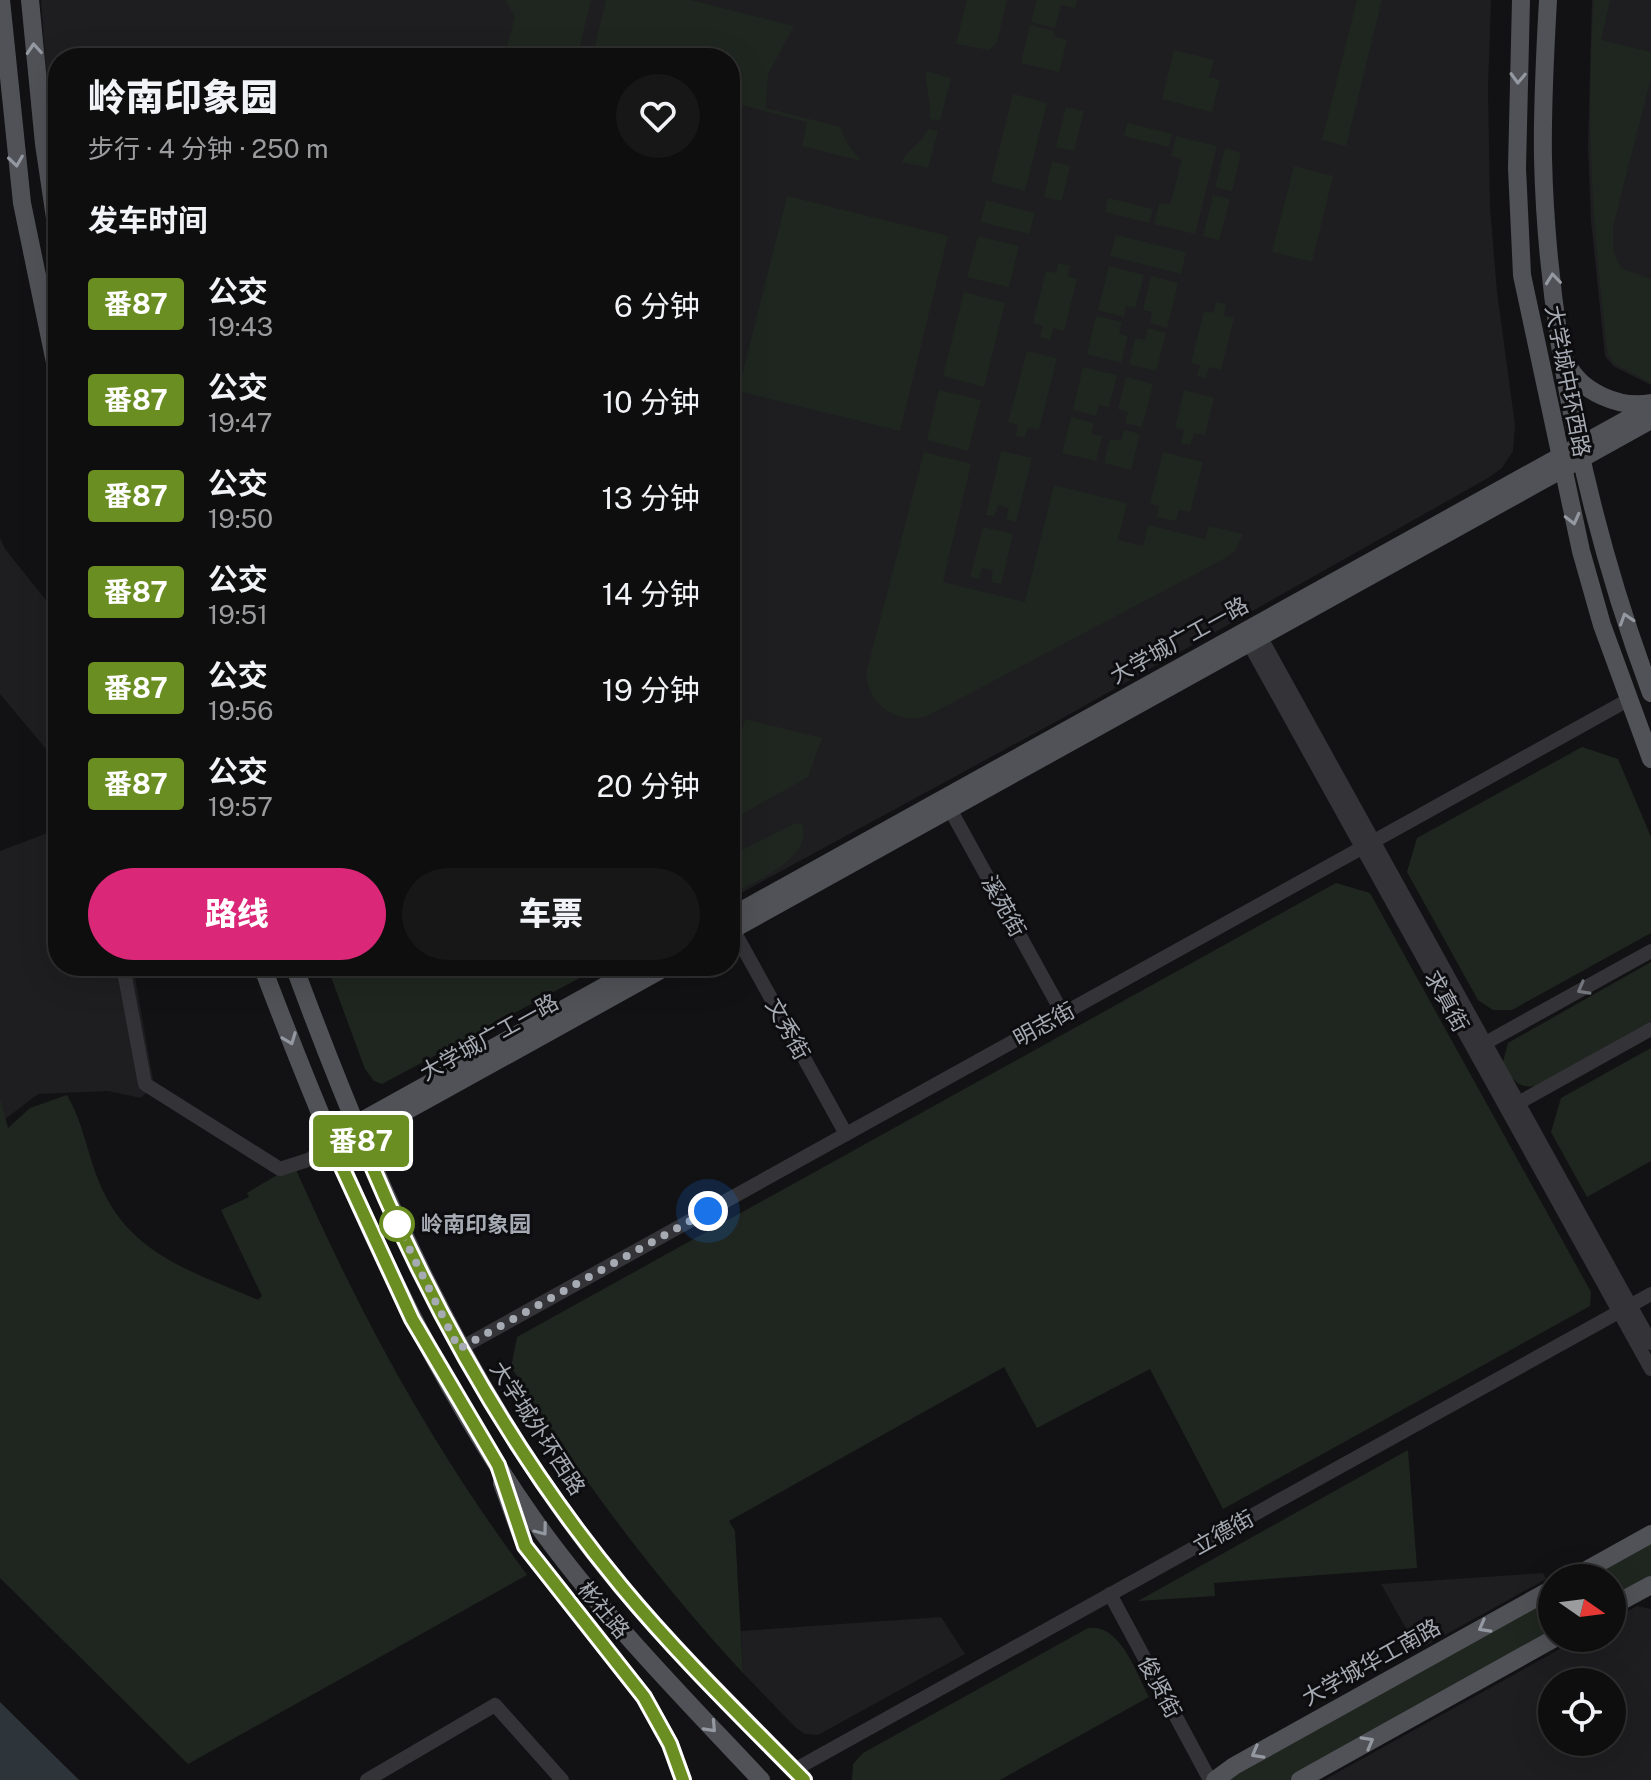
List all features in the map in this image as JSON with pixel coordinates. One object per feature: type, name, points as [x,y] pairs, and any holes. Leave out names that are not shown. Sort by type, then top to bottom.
[{"type":"main road","points":[[1,0],[22,203],[48,329]]},
{"type":"main road","points":[[30,0],[48,171]]},
{"type":"main road","name":"大学城中环西路","points":[[1521,0],[1517,168],[1522,275],[1560,464],[1599,614],[1651,759]]},
{"type":"main road","name":"大学城中环西路","points":[[1548,0],[1543,159],[1549,245],[1564,357],[1582,452],[1611,571],[1650,690]]},
{"type":"main road","points":[[1564,357],[1576,378],[1593,391],[1617,401],[1651,405]]},
{"type":"main road","name":"大学城广工一路","points":[[1582,452],[1651,405]]},
{"type":"main road","name":"大学城广工一路","points":[[740,921],[1560,464],[1651,420]]},
{"type":"main road","points":[[266,976],[362,1214],[428,1350],[498,1465],[534,1520],[620,1629],[761,1780]]},
{"type":"main road","name":"大学城外环西路","points":[[298,976],[357,1131],[459,1349],[541,1479],[604,1566],[667,1639],[799,1775]]},
{"type":"main road","name":"大学城广工一路","points":[[332,1145],[624,976]]},
{"type":"main road","name":"大学城广工一路","points":[[357,1131],[649,976]]},
{"type":"main road","points":[[362,1214],[361,1204],[367,1197],[376,1194],[388,1202]]},
{"type":"main road","name":"彬社路","points":[[498,1465],[525,1546],[644,1697],[670,1744],[683,1780]]},
{"type":"main road","points":[[1597,1564],[1651,1534]]},
{"type":"main road","points":[[1626,1598],[1651,1585]]},
{"type":"main road","name":"大学城华工南路","points":[[1213,1780],[1538,1597]]},
{"type":"main road","points":[[1300,1780],[1538,1647]]},
{"type":"street","name":"求真街","points":[[1252,635],[1625,1308],[1651,1369]]},
{"type":"street","name":"明志街","points":[[459,1349],[1628,700]]},
{"type":"street","name":"溪苑街","points":[[947,804],[1063,1014]]},
{"type":"street","name":"文秀街","points":[[740,942],[846,1134]]},
{"type":"street","points":[[1480,1046],[1651,951]]},
{"type":"street","points":[[125,976],[145,1084],[280,1169],[311,1159],[332,1145]]},
{"type":"street","points":[[1512,1106],[1651,1029]]},
{"type":"street","name":"立德街","points":[[799,1775],[1110,1594],[1651,1294]]},
{"type":"street","name":"求真街","points":[[1625,1308],[1651,1343]]},
{"type":"street","name":"俊贤街","points":[[1110,1594],[1213,1780]]},
{"type":"street","points":[[367,1780],[495,1705],[562,1780]]},
{"type":"shaded area","points":[[41,0],[1491,0],[1488,88],[1490,207],[1497,292],[1515,425],[1513,451],[1502,468],[1488,478],[1070,714],[740,894],[740,48],[48,48],[48,99]]},
{"type":"shaded area","points":[[505,0],[591,0],[579,48],[507,46],[515,17]]},
{"type":"shaded area","points":[[606,0],[691,0],[794,26],[768,74],[766,108],[840,127],[847,143],[861,161],[802,146],[807,122],[740,105],[740,48],[594,48]]},
{"type":"shaded area","points":[[967,0],[1007,0],[997,42],[989,50],[956,44]]},
{"type":"shaded area","points":[[1037,0],[1077,0],[1075,8],[1061,5],[1055,28],[1031,22]]},
{"type":"shaded area","points":[[1357,0],[1382,0],[1346,146],[1322,140]]},
{"type":"shaded area","points":[[1592,0],[1651,0],[1651,385],[1613,366],[1605,356],[1591,221],[1588,146]]},
{"type":"shaded area","points":[[1594,0],[1610,0],[1601,40],[1651,52],[1651,78],[1613,227],[1613,251],[1621,268],[1651,279],[1651,383],[1615,364],[1608,354],[1592,177],[1590,89]]},
{"type":"shaded area","points":[[1030,25],[1054,31],[1054,36],[1067,40],[1059,72],[1021,63]]},
{"type":"shaded area","points":[[1174,50],[1214,60],[1209,77],[1220,80],[1212,112],[1162,99]]},
{"type":"shaded area","points":[[926,71],[951,78],[940,121],[930,119]]},
{"type":"shaded area","points":[[1013,94],[1047,103],[1025,191],[991,182]]},
{"type":"shaded area","points":[[1066,107],[1084,111],[1074,151],[1056,147]]},
{"type":"shaded area","points":[[1127,123],[1172,134],[1169,147],[1124,136]]},
{"type":"shaded area","points":[[928,129],[938,131],[928,168],[902,162],[922,139]]},
{"type":"shaded area","points":[[1176,136],[1217,146],[1195,234],[1154,224],[1159,203],[1170,205],[1182,159],[1171,156]]},
{"type":"shaded area","points":[[1225,148],[1241,153],[1232,191],[1215,187]]},
{"type":"shaded area","points":[[1052,161],[1070,166],[1062,201],[1044,197]]},
{"type":"shaded area","points":[[1294,166],[1333,176],[1312,262],[1272,252]]},
{"type":"shaded area","points":[[1213,195],[1230,199],[1219,240],[1203,236]]},
{"type":"shaded area","points":[[787,196],[948,236],[900,431],[740,391]]},
{"type":"shaded area","points":[[1108,198],[1153,209],[1149,223],[1105,212]]},
{"type":"shaded area","points":[[986,200],[1035,213],[1029,234],[981,222]]},
{"type":"shaded area","points":[[1116,235],[1186,252],[1181,274],[1110,256]]},
{"type":"shaded area","points":[[978,236],[1019,246],[1009,287],[967,277]]},
{"type":"shaded area","points":[[1058,263],[1070,266],[1068,276],[1077,279],[1064,331],[1053,328],[1050,340],[1040,337],[1043,326],[1033,323],[1046,271],[1056,273]]},
{"type":"shaded area","points":[[1109,266],[1144,275],[1135,308],[1126,306],[1124,317],[1098,310]]},
{"type":"shaded area","points":[[1151,276],[1178,283],[1167,328],[1150,323],[1152,312],[1143,310]]},
{"type":"shaded area","points":[[964,292],[1005,303],[984,387],[943,376]]},
{"type":"shaded area","points":[[1216,302],[1226,304],[1224,316],[1234,318],[1221,370],[1209,367],[1206,378],[1197,376],[1200,365],[1191,363],[1204,311],[1213,313]]},
{"type":"shaded area","points":[[1096,316],[1122,322],[1119,334],[1128,336],[1121,363],[1087,354]]},
{"type":"shaded area","points":[[1148,328],[1166,333],[1156,371],[1129,364],[1135,338],[1145,340]]},
{"type":"shaded area","points":[[1027,351],[1057,358],[1039,430],[1028,428],[1025,438],[1016,436],[1018,425],[1008,422]]},
{"type":"shaded area","points":[[1083,367],[1117,375],[1109,407],[1099,405],[1096,416],[1073,410]]},
{"type":"shaded area","points":[[1126,377],[1153,384],[1142,427],[1125,423],[1128,412],[1118,409]]},
{"type":"shaded area","points":[[939,390],[981,400],[968,451],[927,440]]},
{"type":"shaded area","points":[[1184,390],[1214,398],[1205,435],[1194,433],[1190,445],[1181,443],[1184,430],[1175,428]]},
{"type":"shaded area","points":[[1071,417],[1094,423],[1091,434],[1102,436],[1096,461],[1062,453]]},
{"type":"shaded area","points":[[1124,430],[1140,434],[1131,470],[1104,463],[1110,439],[1121,441]]},
{"type":"shaded area","points":[[1001,451],[1032,458],[1016,522],[1006,519],[1009,508],[998,505],[994,516],[986,515]]},
{"type":"shaded area","points":[[924,452],[971,464],[943,582],[1025,602],[1054,485],[1127,503],[1118,540],[1143,546],[1148,525],[1205,539],[1209,526],[1243,534],[1235,551],[1222,560],[931,714],[920,718],[897,716],[878,703],[868,682],[867,670]]},
{"type":"shaded area","points":[[1163,452],[1203,462],[1190,512],[1179,510],[1176,521],[1157,517],[1159,506],[1150,503]]},
{"type":"shaded area","points":[[983,527],[1013,534],[1001,584],[991,582],[993,571],[982,568],[979,579],[970,577]]},
{"type":"shaded area","points":[[0,538],[5,549],[48,603],[48,751],[0,694]]},
{"type":"shaded area","points":[[745,719],[822,738],[808,777],[740,815],[740,738]]},
{"type":"shaded area","points":[[1582,747],[1618,759],[1651,837],[1651,933],[1512,1010],[1493,1010],[1478,1000],[1407,872],[1417,838]]},
{"type":"shaded area","points":[[796,823],[802,824],[804,836],[791,858],[740,890],[740,851]]},
{"type":"shaded area","points":[[48,833],[48,976],[135,976],[154,1085],[141,1098],[108,1091],[38,1094],[0,1123],[0,851]]},
{"type":"shaded area","points":[[1336,883],[1370,893],[1591,1292],[1590,1306],[1223,1509],[1150,1369],[1037,1428],[1004,1367],[729,1521],[735,1531],[743,1673],[679,1601],[564,1448],[511,1367],[517,1337]]},
{"type":"shaded area","points":[[1651,962],[1651,1021],[1535,1086],[1523,1086],[1512,1077],[1503,1062],[1508,1043]]},
{"type":"shaded area","points":[[331,976],[583,976],[382,1084],[374,1081],[365,1069]]},
{"type":"shaded area","points":[[1651,1048],[1651,1161],[1587,1197],[1551,1132],[1561,1098]]},
{"type":"shaded area","points":[[67,1095],[99,1182],[127,1227],[165,1258],[258,1300],[262,1296],[221,1210],[249,1197],[247,1193],[294,1165],[345,1274],[399,1377],[459,1476],[527,1575],[188,1764],[0,1578],[0,1098],[8,1128],[30,1108]]},
{"type":"shaded area","points":[[1408,1450],[1417,1568],[1214,1583],[1215,1596],[1138,1601]]},
{"type":"shaded area","points":[[1651,1539],[1651,1580],[1626,1593],[1626,1564],[1605,1564]]},
{"type":"shaded area","points":[[1538,1573],[1538,1583],[1418,1650],[1381,1584]]},
{"type":"shaded area","points":[[1538,1602],[1538,1642],[1290,1780],[1230,1780],[1233,1773]]},
{"type":"shaded area","points":[[1637,1606],[1651,1609],[1651,1780],[1324,1780],[1555,1652],[1626,1652],[1626,1612]]},
{"type":"shaded area","points":[[941,1617],[965,1654],[818,1735],[805,1734],[796,1728],[743,1673],[741,1631]]},
{"type":"shaded area","points":[[1088,1628],[1110,1633],[1118,1642],[1149,1697],[1000,1780],[852,1780],[853,1764],[863,1753]]},
{"type":"shaded area","points":[[0,1702],[79,1780],[0,1780]]},
{"type":"bus line","name":"番87","points":[[683,1780],[670,1744],[644,1697],[550,1583],[519,1535],[498,1465],[453,1395],[412,1319],[372,1238],[329,1139],[355,1125],[398,1226],[459,1349],[557,1503],[641,1610],[804,1780]]},
{"type":"place","name":"岭南印象园","points":[[397,1224]]},
{"type":"route","points":[[397,1224],[459,1349],[708,1211]]}]
